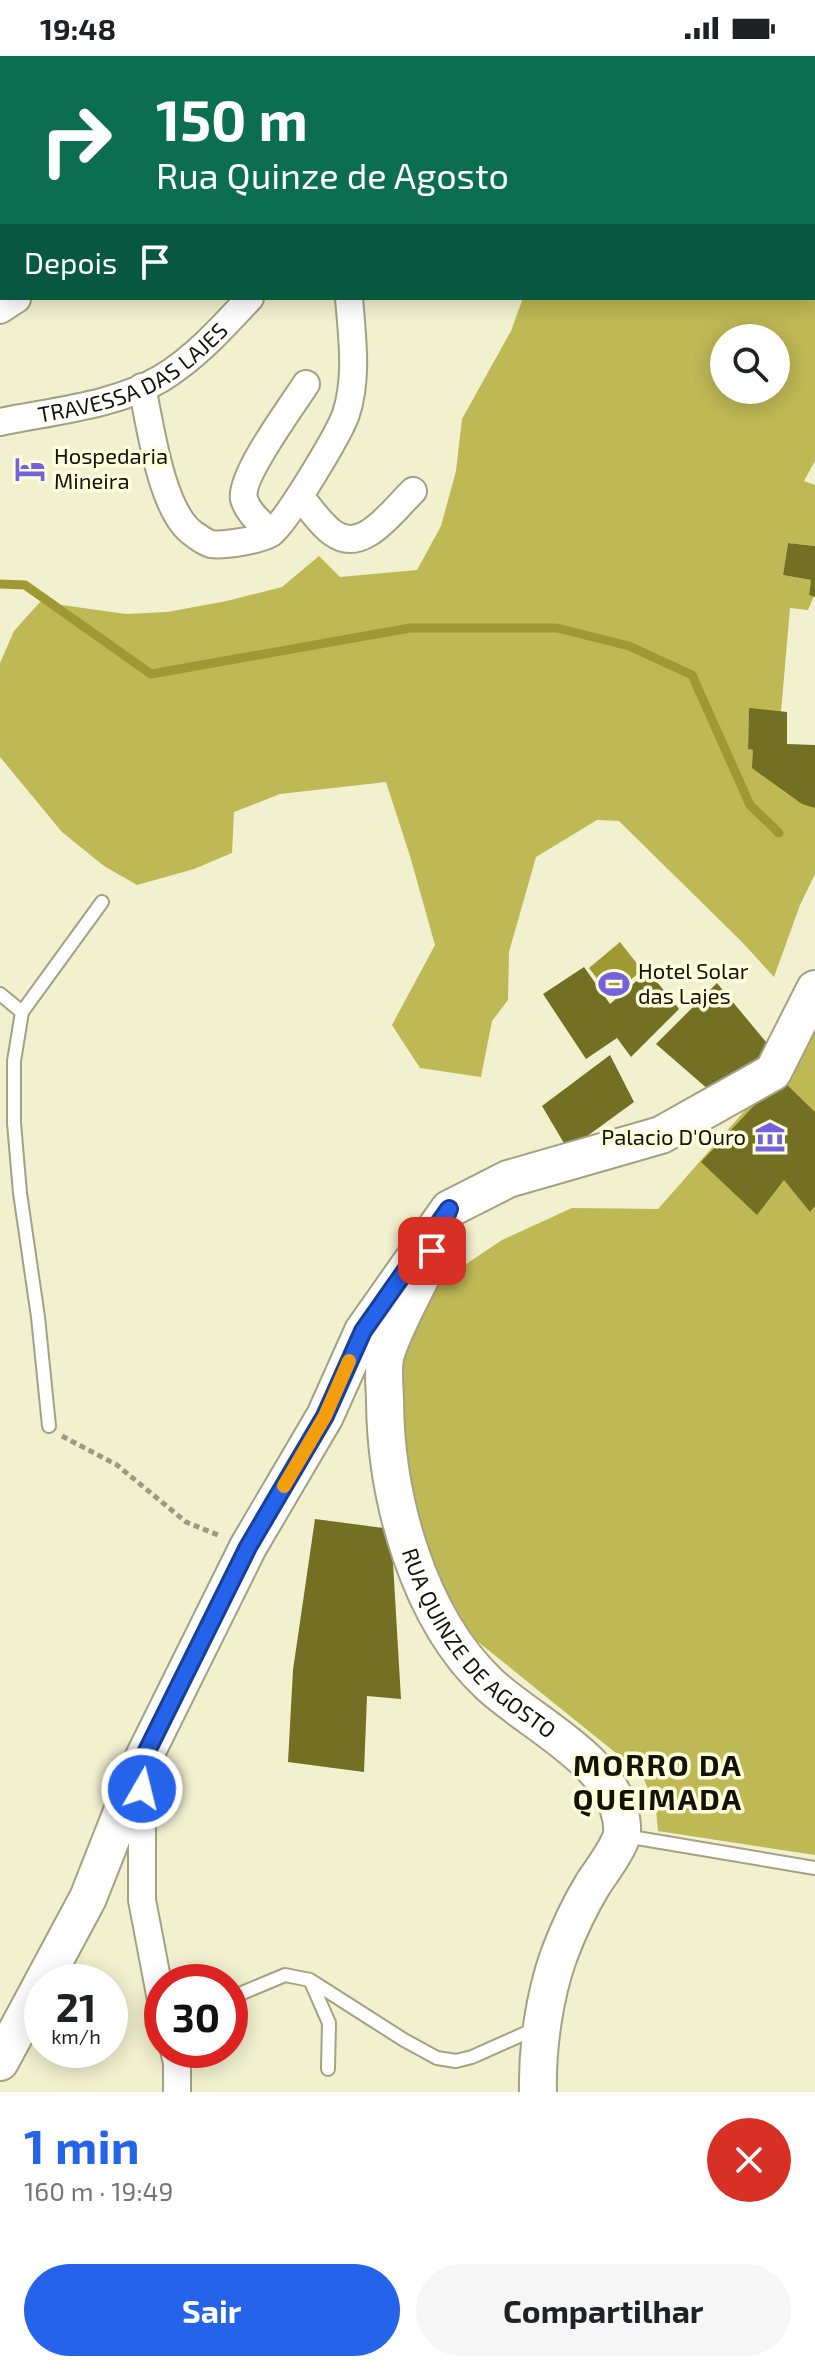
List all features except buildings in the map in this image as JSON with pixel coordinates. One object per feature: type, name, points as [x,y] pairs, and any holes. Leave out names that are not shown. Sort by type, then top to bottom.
[{"type":"main road","points":[[52,1964],[88,1898],[142,1761],[248,1547],[325,1416],[363,1331],[449,1209],[508,1179],[661,1135],[773,1072],[815,989]]},
{"type":"main road","name":"RUA QUINZE DE AGOSTO","points":[[449,1209],[385,1357],[390,1473],[410,1550],[430,1603],[459,1651],[489,1684],[577,1753],[600,1775],[620,1814],[622,1836]]},
{"type":"main road","points":[[538,2092],[543,2026],[558,1960],[570,1928],[622,1836]]},
{"type":"main road","points":[[0,2062],[24,2017]]},
{"type":"street","name":"TRAVESSA DAS LAJES","points":[[0,422],[108,399],[163,378],[212,339],[248,300]]},
{"type":"street","points":[[142,387],[169,497],[185,527],[210,544],[233,543],[271,533],[300,496],[345,415],[353,382],[349,300]]},
{"type":"street","points":[[271,533],[247,506],[244,487],[306,384]]},
{"type":"street","points":[[300,496],[334,534],[356,540],[368,535],[413,491]]},
{"type":"street","points":[[142,1761],[142,1900],[154,1964]]},
{"type":"street","points":[[177,2068],[177,2092]]},
{"type":"lane","points":[[49,1426],[38,1317],[24,1230],[14,1123],[14,1061],[22,1012],[102,902]]},
{"type":"lane","points":[[0,994],[22,1012]]},
{"type":"lane","points":[[622,1836],[815,1868]]},
{"type":"lane","points":[[248,1990],[285,1975],[310,1980],[437,2058],[456,2061],[543,2026]]},
{"type":"lane","points":[[310,1980],[329,2023],[328,2069]]},
{"type":"path","points":[[49,1426],[54,1432],[117,1465],[186,1522],[248,1547]]},
{"type":"shaded area","points":[[522,300],[815,300],[815,461],[804,481],[815,485],[815,546],[788,543],[783,575],[811,580],[809,595],[814,596],[808,610],[790,608],[781,712],[749,709],[748,749],[753,750],[815,808],[815,874],[800,905],[774,977],[619,821],[597,820],[536,857],[509,952],[508,1000],[492,1021],[481,1077],[420,1068],[392,1025],[435,945],[386,782],[280,794],[234,812],[232,853],[194,869],[137,885],[104,866],[62,832],[0,757],[0,663],[14,631],[40,602],[126,614],[167,612],[282,587],[319,556],[340,577],[417,570],[441,526],[456,471],[462,419],[511,331]]},
{"type":"shaded area","name":"Hotel Solar das Lajes","points":[[620,942],[642,970],[611,997],[589,968]]},
{"type":"shaded area","points":[[815,1031],[815,1855],[658,1831],[656,1809],[642,1774],[477,1641],[436,1586],[397,1434],[401,1350],[441,1281],[502,1240],[572,1208],[658,1209]]},
{"type":"waterway","points":[[0,584],[25,585],[151,674],[410,628],[557,628],[629,646],[692,675],[750,805],[779,833]]},
{"type":"slow traffic","points":[[284,1486],[325,1416],[349,1361]]},
{"type":"place","name":"Hospedaria Mineira","points":[[30,469]]},
{"type":"place","name":"Hotel Solar das Lajes","points":[[614,984]]},
{"type":"place","name":"Palacio D'Ouro","points":[[770,1137]]},
{"type":"district","name":"MORRO DA QUEIMADA","points":[[658,1783]]},
{"type":"route","points":[[142,1789],[142,1761],[248,1547],[325,1416],[363,1331],[449,1209],[432,1251]]}]
